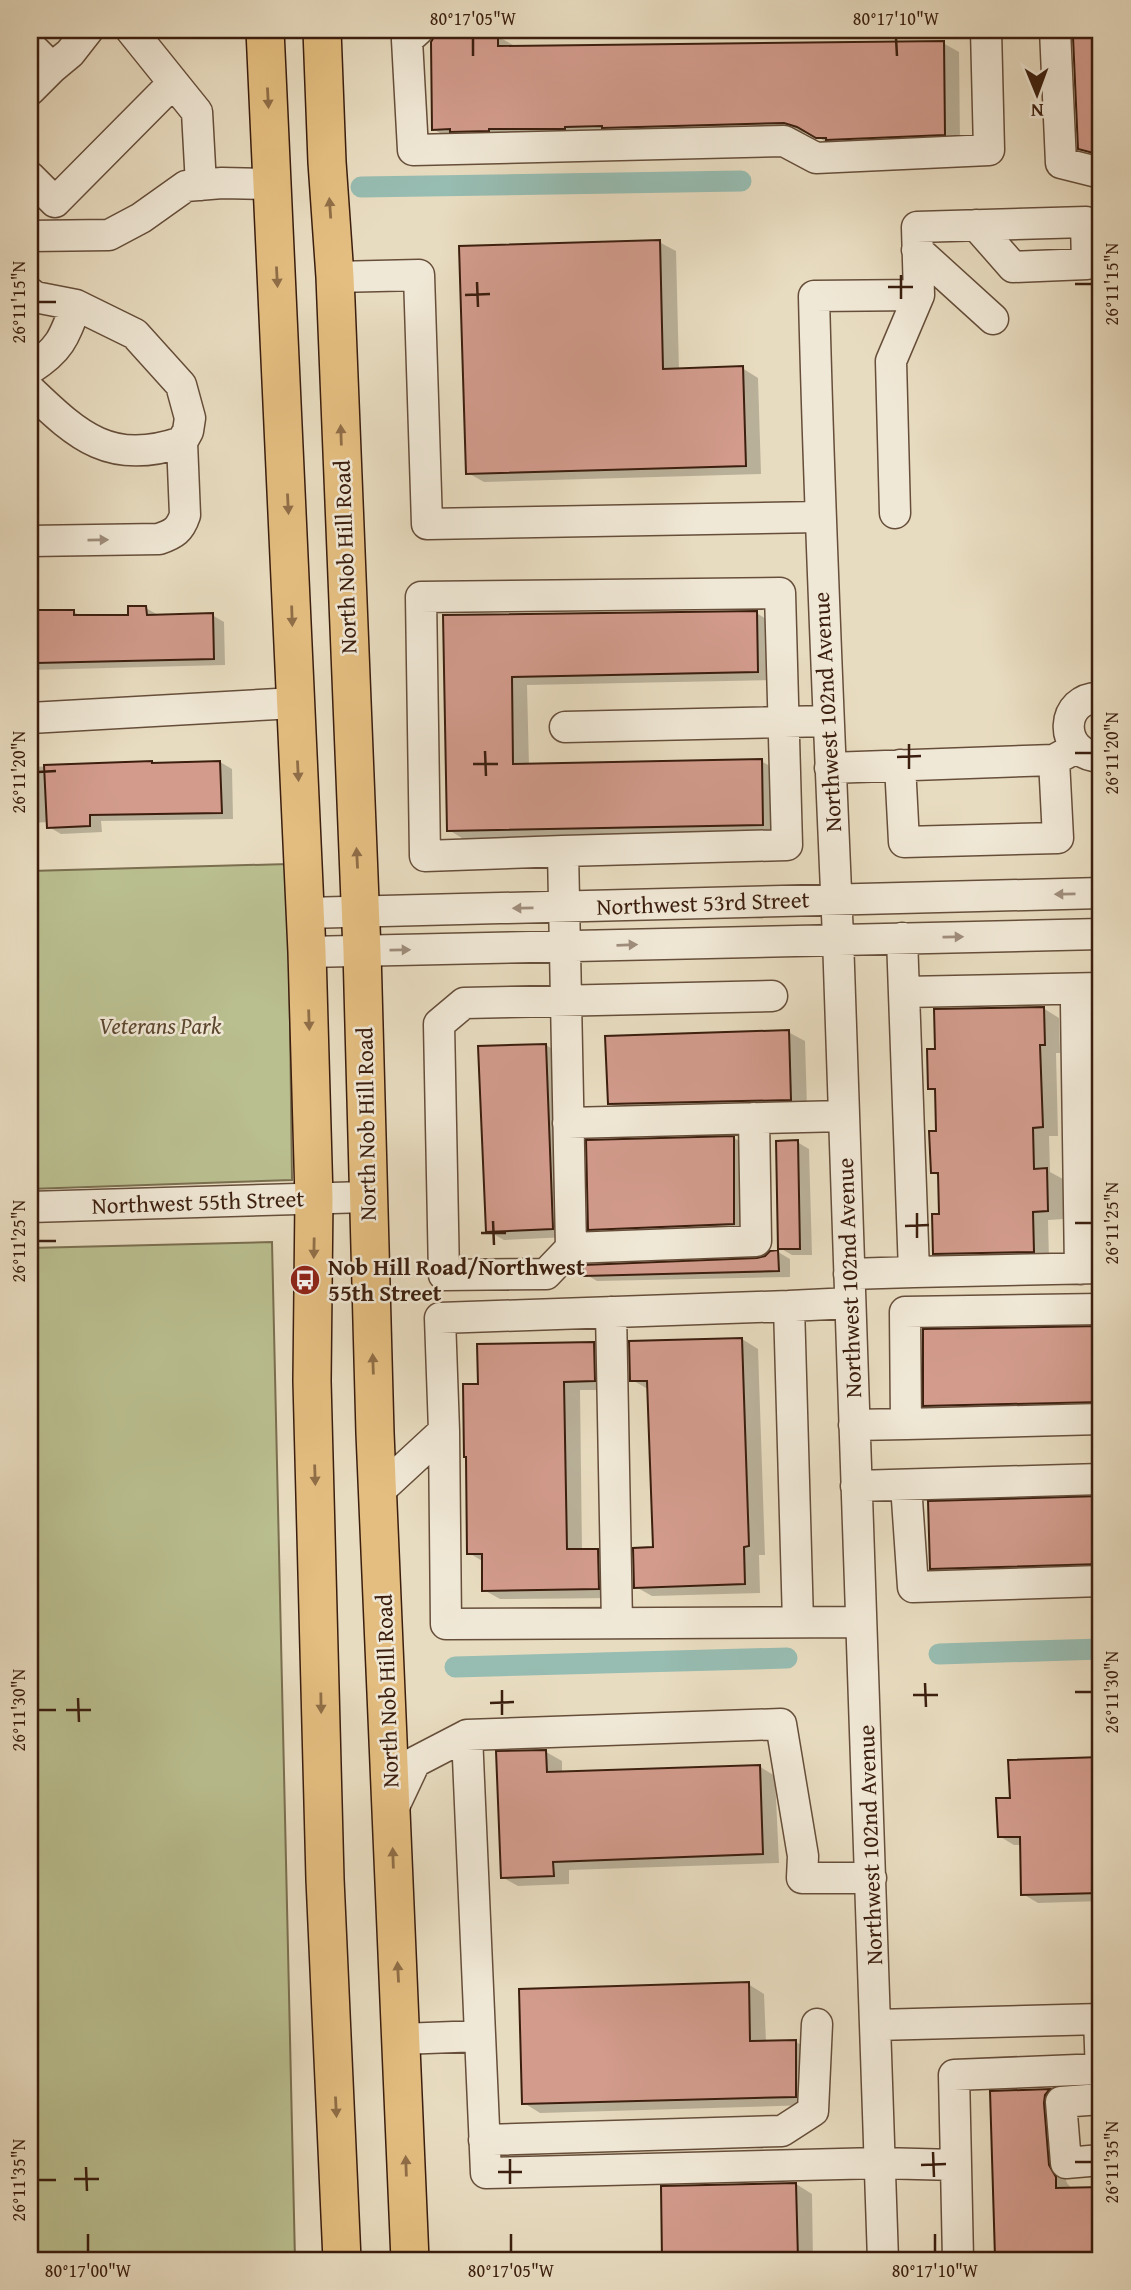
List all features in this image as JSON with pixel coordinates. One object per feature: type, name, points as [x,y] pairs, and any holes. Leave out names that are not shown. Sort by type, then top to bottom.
[{"type":"main road","points":[[265,30],[307,952],[314,1198],[313,1423],[325,1879],[342,2260]]},
{"type":"main road","name":"North Nob Hill Road","points":[[322,30],[335,276],[362,951],[367,1198],[410,2260]]},
{"type":"street","points":[[30,90],[69,53],[88,30]]},
{"type":"street","points":[[131,30],[197,112],[201,185]]},
{"type":"street","points":[[418,30],[407,40],[413,150],[784,141],[816,158],[989,150],[986,30]]},
{"type":"street","points":[[1055,30],[1061,163],[1101,173]]},
{"type":"street","points":[[30,46],[52,68]]},
{"type":"street","points":[[30,177],[55,202],[173,83]]},
{"type":"street","points":[[30,236],[109,234],[149,212],[186,186],[222,183],[272,184]]},
{"type":"street","points":[[895,513],[891,361],[919,295],[917,227],[976,225]]},
{"type":"street","points":[[917,250],[993,319]]},
{"type":"street","points":[[335,276],[419,275],[427,524],[819,517]]},
{"type":"street","points":[[30,323],[30,295],[76,305],[135,334],[181,385],[190,418],[183,442],[185,515],[181,527],[175,533],[159,539],[30,541]]},
{"type":"street","name":"Northwest 102nd Avenue","points":[[883,2260],[838,939],[819,517],[814,296],[919,295]]},
{"type":"street","points":[[30,369],[54,352],[66,332],[76,305]]},
{"type":"street","points":[[30,390],[67,425],[105,447],[142,452],[183,442]]},
{"type":"street","points":[[780,593],[787,845],[563,851],[425,856],[421,597],[780,593]]},
{"type":"street","points":[[900,765],[904,842],[1058,838],[1077,755],[1068,731],[1072,712],[1087,699],[1101,698]]},
{"type":"street","points":[[30,718],[295,702]]},
{"type":"street","points":[[565,727],[828,721]]},
{"type":"street","points":[[830,768],[1077,755]]},
{"type":"street","points":[[563,851],[565,1001],[571,1248],[547,1274],[444,1275],[439,1024],[464,1003],[565,1001],[772,996]]},
{"type":"street","name":"Northwest 53rd Street","points":[[305,913],[1101,893]]},
{"type":"street","name":"Northwest 53rd Street","points":[[307,952],[1101,933]]},
{"type":"street","points":[[902,938],[914,1272]]},
{"type":"street","points":[[904,992],[1101,989]]},
{"type":"street","points":[[849,1274],[1091,1269],[1076,1005],[1101,989]]},
{"type":"street","points":[[568,1123],[844,1116]]},
{"type":"street","points":[[571,1248],[756,1241],[754,1118]]},
{"type":"street","name":"Northwest 55th Street","points":[[30,1207],[367,1198]]},
{"type":"street","points":[[850,1303],[440,1318],[446,1624],[861,1622]]},
{"type":"street","points":[[789,1306],[798,1622]]},
{"type":"street","points":[[906,1424],[905,1312],[1101,1309]]},
{"type":"street","points":[[611,1312],[617,1623]]},
{"type":"street","points":[[854,1425],[1101,1419]]},
{"type":"street","points":[[378,1492],[444,1431]]},
{"type":"street","points":[[856,1486],[1101,1479]]},
{"type":"street","points":[[906,1485],[913,1587],[1101,1581]]},
{"type":"street","points":[[392,1811],[415,1762],[467,1735],[781,1724],[803,1856],[802,1878],[872,1878]]},
{"type":"street","points":[[467,1735],[486,2173],[880,2163],[956,2165]]},
{"type":"street","points":[[876,2025],[1100,2019],[1101,2072],[954,2075],[958,2260]]},
{"type":"street","points":[[484,2140],[782,2131],[813,2111],[817,2024]]},
{"type":"street","points":[[401,2039],[480,2036]]},
{"type":"street","points":[[1101,2099],[1061,2102],[1066,2162],[1101,2160]]},
{"type":"green space","name":"Veterans Park","points":[[288,864],[292,1180],[30,1189],[30,871]]},
{"type":"green space","points":[[272,1242],[295,2260],[30,2260],[30,1248]]},
{"type":"building","points":[[498,34],[498,46],[944,41],[945,135],[826,140],[784,123],[450,132],[450,129],[432,130],[431,42],[435,35]]},
{"type":"building","points":[[1101,36],[1101,155],[1078,149],[1073,37]]},
{"type":"building","points":[[660,240],[663,369],[743,366],[746,466],[466,474],[459,246]]},
{"type":"building","points":[[128,606],[146,606],[147,615],[213,613],[214,659],[36,663],[36,610],[74,610],[74,615],[128,615]]},
{"type":"building","points":[[757,611],[758,672],[512,677],[513,764],[762,759],[763,825],[447,831],[443,615]]},
{"type":"building","points":[[220,761],[222,813],[90,815],[90,826],[47,828],[44,765]]},
{"type":"building","points":[[1044,1007],[1045,1045],[1040,1045],[1043,1127],[1033,1128],[1034,1169],[1047,1168],[1048,1211],[1033,1212],[1034,1252],[933,1254],[932,1214],[939,1214],[938,1173],[931,1173],[929,1131],[936,1131],[935,1089],[928,1089],[927,1049],[935,1049],[934,1009]]},
{"type":"building","points":[[789,1030],[791,1100],[608,1104],[605,1036]]},
{"type":"building","points":[[546,1044],[553,1229],[486,1232],[478,1046]]},
{"type":"building","points":[[734,1136],[734,1224],[588,1230],[586,1140]]},
{"type":"building","points":[[798,1140],[800,1249],[778,1249],[776,1141]]},
{"type":"building","points":[[778,1250],[779,1271],[583,1276],[583,1265],[757,1258]]},
{"type":"building","points":[[1101,1326],[1101,1402],[923,1406],[923,1329]]},
{"type":"building","points":[[742,1338],[749,1546],[744,1547],[745,1584],[634,1588],[633,1548],[653,1547],[647,1381],[630,1381],[629,1341]]},
{"type":"building","points":[[594,1342],[595,1381],[564,1382],[567,1549],[598,1549],[599,1589],[482,1591],[482,1554],[467,1554],[464,1457],[463,1384],[478,1384],[477,1344]]},
{"type":"building","points":[[1101,1496],[1101,1564],[930,1569],[928,1501]]},
{"type":"building","points":[[546,1750],[547,1772],[760,1765],[763,1854],[553,1862],[554,1876],[501,1878],[496,1751]]},
{"type":"building","points":[[1101,1757],[1101,1893],[1021,1895],[1020,1837],[998,1837],[996,1798],[1010,1798],[1008,1760]]},
{"type":"building","points":[[749,1982],[750,2041],[796,2040],[796,2097],[522,2104],[519,1989]]},
{"type":"building","points":[[1050,2089],[1045,2095],[1044,2103],[1049,2165],[1056,2177],[1056,2188],[1101,2187],[1101,2254],[995,2257],[990,2091]]},
{"type":"building","points":[[796,2183],[798,2259],[662,2260],[661,2186]]},
{"type":"waterway","points":[[361,187],[741,181]]},
{"type":"waterway","points":[[939,1654],[1101,1649]]},
{"type":"waterway","points":[[455,1667],[787,1658]]},
{"type":"place","name":"Nob Hill Road/Northwest 55th Street","points":[[305,1280]]}]
